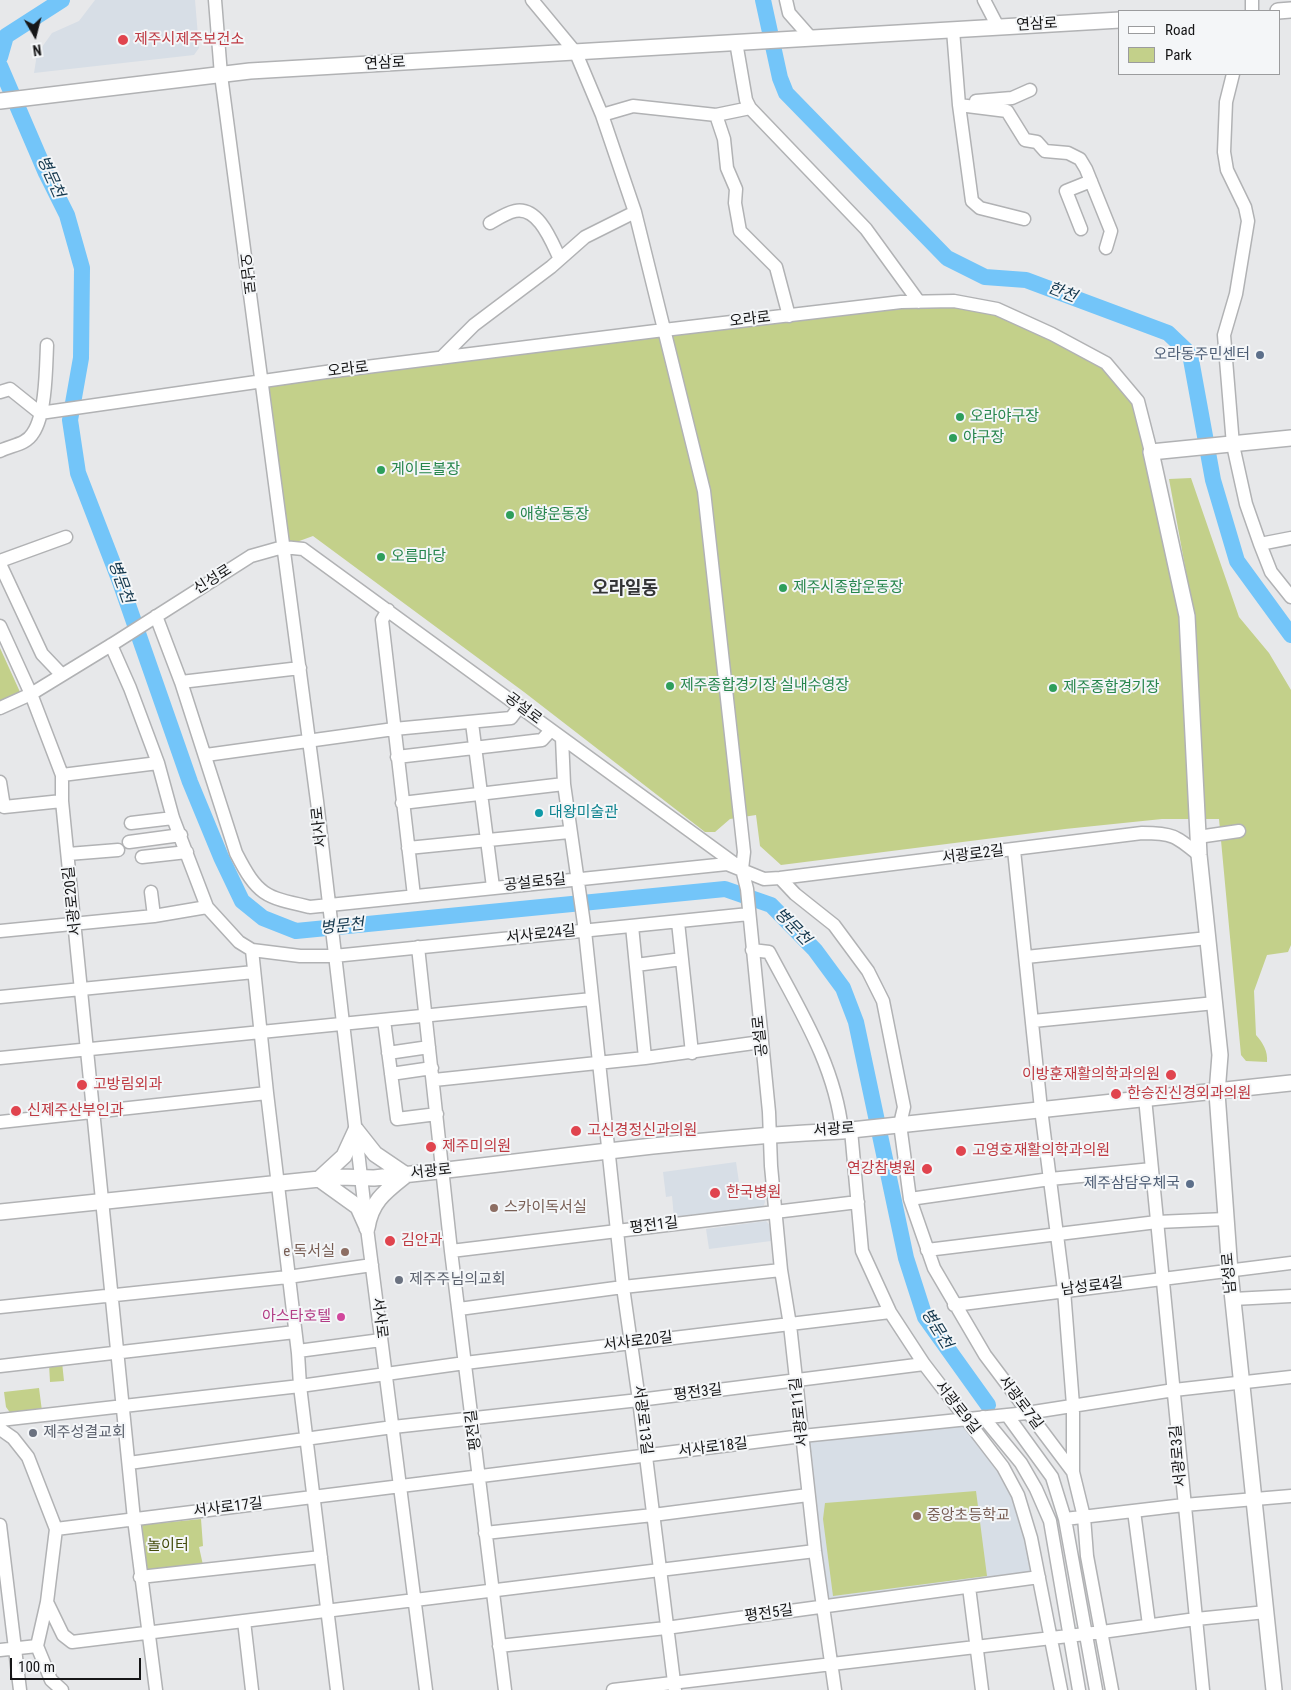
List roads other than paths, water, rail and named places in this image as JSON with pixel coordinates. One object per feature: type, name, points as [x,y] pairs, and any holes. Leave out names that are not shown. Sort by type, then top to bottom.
[{"type":"main road","name":"연삼로","points":[[0,101],[250,71],[1118,20]]},
{"type":"main road","points":[[1152,452],[1230,446],[1291,438]]},
{"type":"main road","name":"남성로","points":[[1152,452],[1187,616],[1199,855],[1220,1055],[1217,1092],[1230,1272],[1274,1690]]},
{"type":"main road","points":[[900,1124],[1291,1083]]},
{"type":"main road","name":"서광로","points":[[0,1212],[351,1176],[362,1178],[406,1175],[771,1134],[852,1130],[900,1124]]},
{"type":"main road","points":[[356,1130],[375,1154],[406,1175],[388,1188],[370,1212],[367,1228],[358,1207],[319,1179],[344,1156],[356,1130]]},
{"type":"street","name":"오남로","points":[[215,0],[221,75],[260,382],[284,547]]},
{"type":"street","points":[[532,0],[576,53],[602,116],[635,212],[704,491],[744,852],[742,869]]},
{"type":"street","points":[[786,0],[789,12],[803,38]]},
{"type":"street","points":[[984,0],[998,27]]},
{"type":"street","points":[[953,30],[959,105],[972,200],[980,208],[1024,219]]},
{"type":"street","points":[[738,42],[746,100],[750,108],[866,229],[919,302]]},
{"type":"street","points":[[1233,75],[1226,102],[1224,152],[1227,170],[1245,207],[1248,222],[1236,294],[1224,334],[1230,446],[1246,504],[1271,572],[1291,597]]},
{"type":"street","points":[[959,105],[981,100],[1012,98],[1030,90]]},
{"type":"street","points":[[959,105],[1007,111],[1025,140],[1037,142],[1045,151],[1068,153],[1080,159],[1091,180],[1111,232],[1106,248]]},
{"type":"street","points":[[602,116],[633,106],[716,115],[750,108]]},
{"type":"street","points":[[716,115],[724,139],[727,168],[736,189],[735,203],[740,231],[776,267],[789,316]]},
{"type":"street","points":[[1081,229],[1066,191],[1091,180]]},
{"type":"street","points":[[490,223],[515,211],[524,212],[543,223],[560,259]]},
{"type":"street","points":[[441,358],[474,325],[560,259],[585,237],[635,212]]},
{"type":"street","name":"오라로","points":[[40,413],[260,382],[664,330],[901,302],[954,301],[996,310],[1052,334],[1106,364],[1138,401],[1152,452]]},
{"type":"street","points":[[0,451],[20,445],[33,434],[40,413],[46,346]]},
{"type":"street","points":[[0,392],[10,388],[40,413]]},
{"type":"street","points":[[0,560],[66,537]]},
{"type":"street","points":[[1260,544],[1291,538]]},
{"type":"street","name":"공설로","points":[[284,547],[303,549],[742,869],[747,889],[771,1134]]},
{"type":"street","name":"신성로","points":[[113,644],[251,556],[284,547]]},
{"type":"street","name":"서사로","points":[[284,547],[399,1486],[426,1690]]},
{"type":"street","points":[[0,564],[42,654],[62,675]]},
{"type":"street","points":[[388,610],[382,620],[414,896]]},
{"type":"street","name":"공설로5길","points":[[151,620],[181,682],[236,853],[249,878],[266,896],[310,907],[329,908],[493,887],[577,883],[727,864],[742,869]]},
{"type":"street","name":"서광로20길","points":[[0,626],[31,694],[62,775],[62,801],[95,1113],[134,1519],[147,1633],[156,1690]]},
{"type":"street","points":[[0,708],[31,694],[113,644],[158,763],[173,818],[207,907],[238,942],[252,950],[288,1277],[298,1351],[300,1386],[337,1690]]},
{"type":"street","points":[[181,682],[300,668]]},
{"type":"street","points":[[206,755],[394,730],[511,718],[520,706]]},
{"type":"street","points":[[472,723],[493,887]]},
{"type":"street","points":[[397,757],[542,740],[551,730]]},
{"type":"street","name":"서광로13길","points":[[562,738],[569,832],[584,928],[609,1151],[609,1172],[674,1686]]},
{"type":"street","points":[[62,775],[158,763]]},
{"type":"street","points":[[0,782],[4,808],[62,801]]},
{"type":"street","points":[[402,803],[564,784]]},
{"type":"street","points":[[131,823],[173,818]]},
{"type":"street","points":[[408,848],[569,832]]},
{"type":"street","points":[[1198,837],[1239,832]]},
{"type":"street","name":"서광로2길","points":[[742,869],[764,879],[780,878],[1142,833],[1166,833],[1179,838],[1199,855]]},
{"type":"street","points":[[129,842],[181,835]]},
{"type":"street","points":[[68,854],[118,850]]},
{"type":"street","points":[[1014,850],[1041,1109],[1064,1290],[1073,1405],[1074,1472]]},
{"type":"street","points":[[142,857],[187,852]]},
{"type":"street","points":[[780,878],[795,894],[834,925],[868,971],[883,1001],[904,1107],[900,1124]]},
{"type":"street","points":[[150,892],[154,916]]},
{"type":"street","points":[[0,931],[154,916],[207,907]]},
{"type":"street","name":"서사로24길","points":[[252,950],[300,956],[418,947],[584,928],[632,926],[749,914]]},
{"type":"street","points":[[678,922],[692,1053]]},
{"type":"street","points":[[632,926],[645,1058]]},
{"type":"street","points":[[1026,957],[1208,938]]},
{"type":"street","name":"서광로9길","points":[[752,944],[769,952],[818,1045],[839,1103],[852,1130],[862,1251],[890,1312],[924,1364],[1003,1466],[1018,1495],[1031,1538],[1061,1690]]},
{"type":"street","name":"평전길","points":[[418,947],[451,1252],[505,1690]]},
{"type":"street","points":[[636,965],[682,959]]},
{"type":"street","points":[[0,997],[254,972]]},
{"type":"street","points":[[0,1058],[427,1017],[592,999]]},
{"type":"street","points":[[1033,1021],[1215,1003]]},
{"type":"street","points":[[384,1020],[397,1119],[437,1114]]},
{"type":"street","points":[[391,1074],[433,1074],[598,1064],[692,1053],[761,1042]]},
{"type":"street","points":[[388,1053],[430,1047]]},
{"type":"street","points":[[0,1122],[267,1093]]},
{"type":"street","name":"서광로3길","points":[[1145,1098],[1203,1690]]},
{"type":"street","name":"서광로7길","points":[[900,1124],[910,1199],[927,1250],[954,1305],[985,1355],[1027,1413],[1074,1472],[1084,1518],[1087,1556],[1112,1690]]},
{"type":"street","name":"서광로11길","points":[[771,1134],[771,1166],[781,1270],[790,1325],[815,1551],[835,1690]]},
{"type":"street","points":[[910,1199],[1050,1179],[1152,1169]]},
{"type":"street","name":"평전1길","points":[[451,1252],[617,1230],[858,1202]]},
{"type":"street","points":[[927,1250],[1157,1222],[1226,1219]]},
{"type":"street","name":"남성로4길","points":[[954,1305],[1291,1263]]},
{"type":"street","points":[[0,1307],[288,1277],[372,1265]]},
{"type":"street","points":[[459,1309],[623,1287],[781,1270]]},
{"type":"street","points":[[1233,1299],[1291,1296]]},
{"type":"street","name":"서사로20길","points":[[0,1420],[300,1386],[465,1363],[890,1312]]},
{"type":"street","points":[[0,1366],[295,1332]]},
{"type":"street","points":[[298,1351],[381,1340]]},
{"type":"street","name":"평전3길","points":[[129,1463],[393,1427],[473,1420],[924,1364]]},
{"type":"street","points":[[1027,1413],[1174,1390],[1291,1377]]},
{"type":"street","name":"서사로18길","points":[[399,1486],[802,1436],[1027,1413]]},
{"type":"street","points":[[1007,1415],[1052,1477],[1065,1519],[1096,1690]]},
{"type":"street","points":[[983,1418],[1021,1463],[1036,1488],[1050,1521],[1079,1690]]},
{"type":"street","points":[[0,1429],[13,1438],[28,1457],[56,1528],[47,1602],[37,1646],[51,1680],[62,1690]]},
{"type":"street","name":"서사로17길","points":[[56,1528],[399,1486]]},
{"type":"street","points":[[486,1533],[653,1515],[808,1495]]},
{"type":"street","points":[[1065,1519],[1184,1505],[1291,1496]]},
{"type":"street","points":[[1134,1511],[1149,1625]]},
{"type":"street","points":[[0,1525],[3,1574],[20,1690]]},
{"type":"street","points":[[47,1602],[64,1635],[72,1642],[815,1551]]},
{"type":"street","points":[[140,1577],[321,1557]]},
{"type":"street","name":"평전5길","points":[[500,1646],[666,1628],[1039,1577]]},
{"type":"street","points":[[968,1587],[978,1647],[982,1690]]},
{"type":"street","points":[[613,1690],[674,1686],[832,1664],[1102,1632],[1196,1618],[1266,1612]]},
{"type":"street","points":[[244,1621],[252,1690]]},
{"type":"street","points":[[0,1650],[37,1646]]},
{"type":"waterway","name":"병문천","points":[[0,57],[6,36],[62,0]]},
{"type":"waterway","name":"한천","points":[[763,0],[780,78],[786,93],[947,258],[985,277],[1026,280],[1168,333],[1190,354],[1213,480],[1237,561],[1291,635]]},
{"type":"waterway","name":"병문천","points":[[0,66],[46,173],[67,215],[82,268],[81,358],[70,420],[78,473],[119,579],[190,782],[221,857],[242,901],[263,918],[296,931],[725,889],[771,905],[815,950],[843,988],[856,1022],[906,1258],[925,1317],[988,1405]]},
{"type":"place","name":"제주시제주보건소","points":[[123,40]]},
{"type":"place","name":"오라동주민센터","points":[[1260,355]]},
{"type":"place","name":"오라야구장","points":[[960,417]]},
{"type":"place","name":"야구장","points":[[953,438]]},
{"type":"place","name":"게이트볼장","points":[[381,470]]},
{"type":"place","name":"애향운동장","points":[[510,515]]},
{"type":"place","name":"오름마당","points":[[381,557]]},
{"type":"place","name":"제주시종합운동장","points":[[783,588]]},
{"type":"place","name":"제주종합경기장 실내수영장","points":[[670,686]]},
{"type":"place","name":"제주종합경기장","points":[[1053,688]]},
{"type":"place","name":"대왕미술관","points":[[539,813]]},
{"type":"place","name":"이방훈재활의학과의원","points":[[1171,1075]]},
{"type":"place","name":"고방림외과","points":[[82,1085]]},
{"type":"place","name":"한승진신경외과의원","points":[[1116,1094]]},
{"type":"place","name":"신제주산부인과","points":[[16,1111]]},
{"type":"place","name":"고신경정신과의원","points":[[576,1131]]},
{"type":"place","name":"제주미의원","points":[[431,1147]]},
{"type":"place","name":"고영호재활의학과의원","points":[[961,1151]]},
{"type":"place","name":"연강참병원","points":[[927,1169]]},
{"type":"place","name":"제주삼담우체국","points":[[1190,1184]]},
{"type":"place","name":"한국병원","points":[[715,1193]]},
{"type":"place","name":"스카이독서실","points":[[494,1208]]},
{"type":"place","name":"김안과","points":[[390,1241]]},
{"type":"place","name":"e 독서실","points":[[345,1252]]},
{"type":"place","name":"제주주님의교회","points":[[399,1280]]},
{"type":"place","name":"아스타호텔","points":[[341,1317]]},
{"type":"place","name":"제주성결교회","points":[[33,1433]]},
{"type":"place","name":"중앙초등학교","points":[[917,1516]]},
{"type":"district","name":"오라일동","points":[[625,589]]},
{"type":"park label","name":"놀이터","points":[[168,1546]]}]
